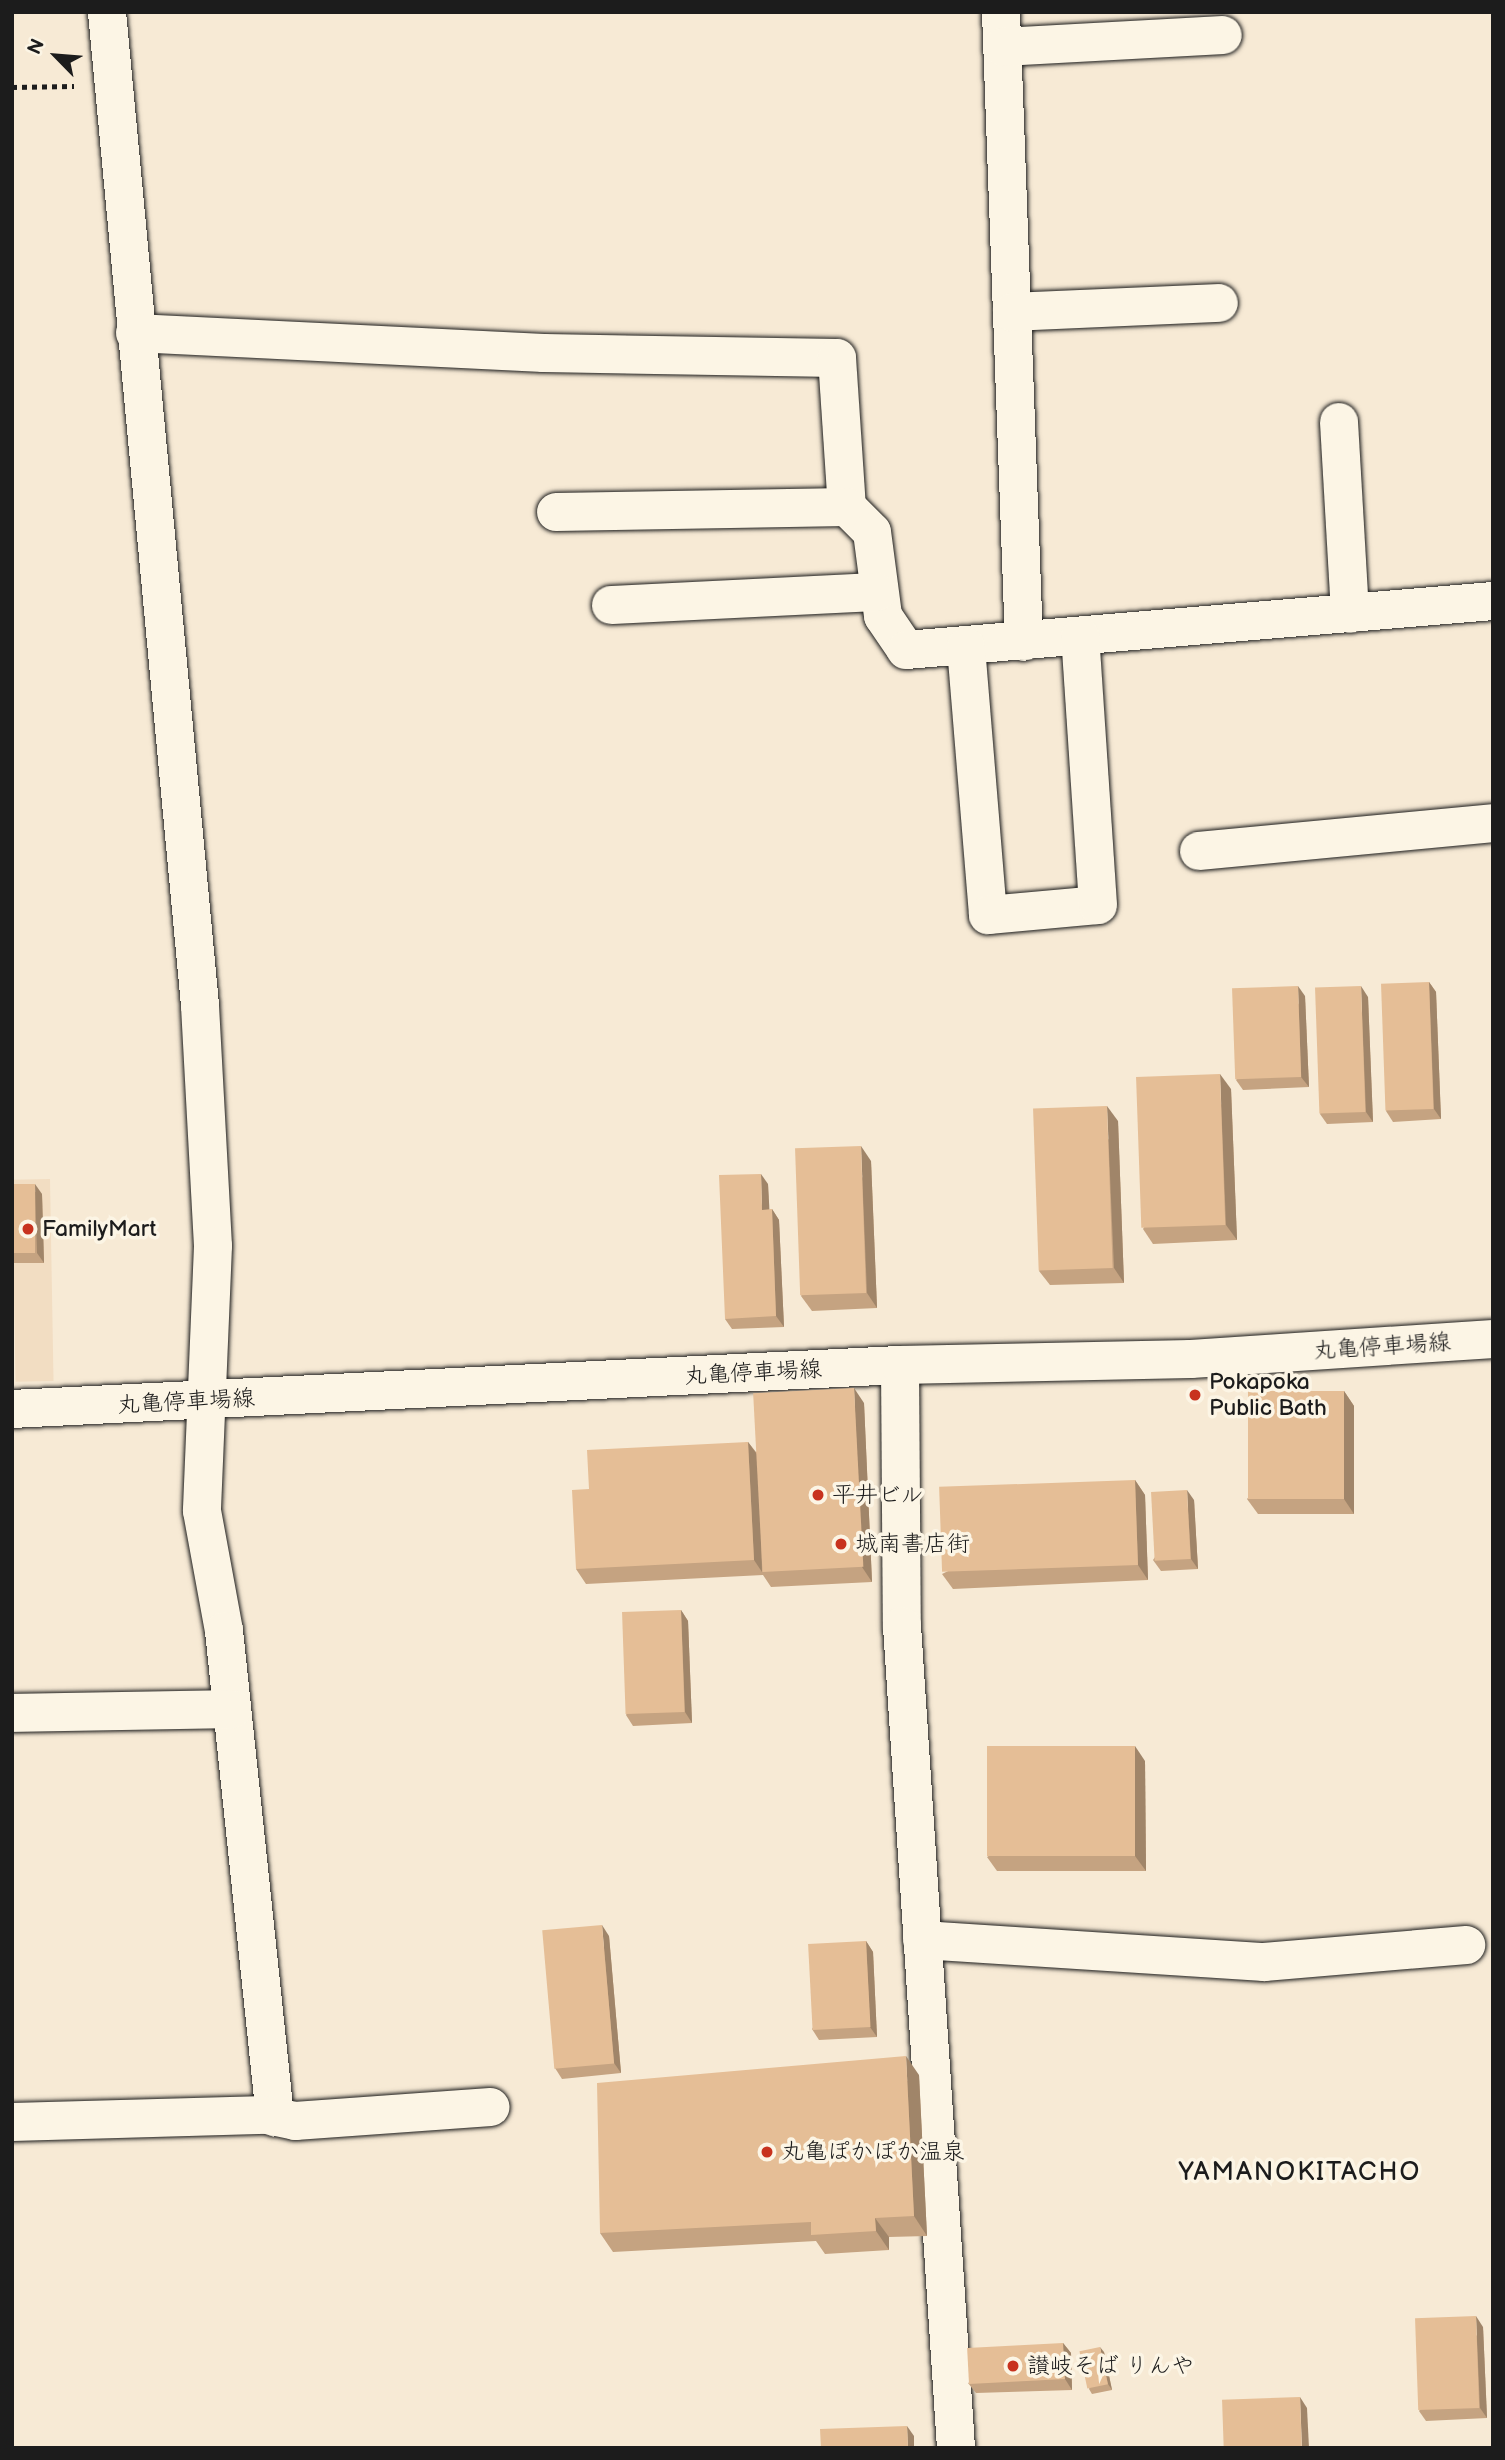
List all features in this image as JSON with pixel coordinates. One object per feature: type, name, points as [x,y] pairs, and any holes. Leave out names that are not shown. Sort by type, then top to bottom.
[{"type":"street","points":[[107,12],[200,1006],[213,1246],[211,1402],[202,1511],[232,1709],[275,2117]]},
{"type":"street","points":[[1024,642],[1002,30],[1223,35]]},
{"type":"street","points":[[1012,312],[1219,303]]},
{"type":"street","points":[[135,333],[544,353],[837,358],[847,507],[872,532],[877,592],[883,616],[906,650],[1493,601]]},
{"type":"street","points":[[1339,422],[1349,614]]},
{"type":"street","points":[[556,512],[847,507]]},
{"type":"street","points":[[611,605],[877,592]]},
{"type":"street","points":[[966,647],[988,915],[1098,905],[1080,637]]},
{"type":"street","points":[[1199,850],[1493,823]]},
{"type":"street","name":"丸亀停車場線","points":[[12,1409],[211,1402],[900,1365],[1191,1359],[1493,1339]]},
{"type":"street","points":[[900,1365],[902,1626],[956,2448]]},
{"type":"street","points":[[12,1713],[232,1709]]},
{"type":"street","points":[[922,1940],[1264,1962],[1466,1945]]},
{"type":"street","points":[[12,2122],[275,2117],[295,2121],[490,2107]]},
{"type":"path","points":[[12,88],[113,85]]},
{"type":"shaded area","points":[[50,1179],[54,1381],[16,1382],[12,1180]]},
{"type":"building","points":[[1429,982],[1433,1109],[1385,1111],[1381,984]]},
{"type":"building","points":[[1298,986],[1301,1077],[1235,1079],[1232,988]]},
{"type":"building","points":[[1361,986],[1365,1112],[1319,1114],[1315,988]]},
{"type":"building","points":[[1220,1074],[1225,1225],[1141,1228],[1136,1077]]},
{"type":"building","points":[[1107,1106],[1113,1268],[1039,1270],[1033,1109]]},
{"type":"building","points":[[861,1146],[866,1293],[800,1295],[795,1148]]},
{"type":"building","points":[[761,1174],[762,1210],[772,1209],[776,1316],[725,1319],[719,1175]]},
{"type":"building","name":"FamilyMart","points":[[12,1184],[35,1184],[35,1253],[12,1253]]},
{"type":"building","name":"平井ビル","points":[[854,1388],[863,1567],[763,1572],[753,1393]]},
{"type":"building","points":[[1248,1391],[1344,1391],[1344,1499],[1248,1499]]},
{"type":"building","points":[[748,1442],[754,1560],[576,1569],[572,1490],[589,1489],[587,1450]]},
{"type":"building","points":[[1135,1480],[1138,1565],[942,1572],[939,1487]]},
{"type":"building","points":[[1187,1490],[1191,1559],[1155,1561],[1151,1492]]},
{"type":"building","points":[[681,1610],[685,1712],[626,1714],[622,1612]]},
{"type":"building","points":[[987,1746],[1135,1746],[1135,1856],[987,1856]]},
{"type":"building","points":[[602,1925],[614,2063],[554,2069],[542,1930]]},
{"type":"building","points":[[866,1941],[871,2027],[813,2030],[808,1944]]},
{"type":"building","name":"丸亀ぽかぽか温泉","points":[[906,2056],[914,2216],[875,2218],[876,2231],[811,2235],[811,2222],[600,2233],[597,2083]]},
{"type":"building","points":[[1476,2316],[1479,2408],[1418,2410],[1415,2318]]},
{"type":"building","points":[[1063,2343],[1065,2379],[969,2384],[967,2348]]},
{"type":"building","points":[[1100,2347],[1108,2384],[1087,2389],[1079,2351]]},
{"type":"building","points":[[1300,2397],[1302,2448],[1224,2448],[1222,2400]]},
{"type":"building","points":[[907,2426],[908,2448],[821,2448],[820,2429]]},
{"type":"place","name":"FamilyMart","points":[[28,1229]]},
{"type":"place","name":"Pokapoka Public Bath","points":[[1195,1395]]},
{"type":"place","name":"平井ビル","points":[[818,1495]]},
{"type":"place","name":"城南書店街","points":[[841,1544]]},
{"type":"place","name":"丸亀ぽかぽか温泉","points":[[767,2152]]},
{"type":"place","name":"讃岐そば りんや","points":[[1013,2366]]},
{"type":"district","name":"YAMANOKITACHO","points":[[1300,2173]]}]
